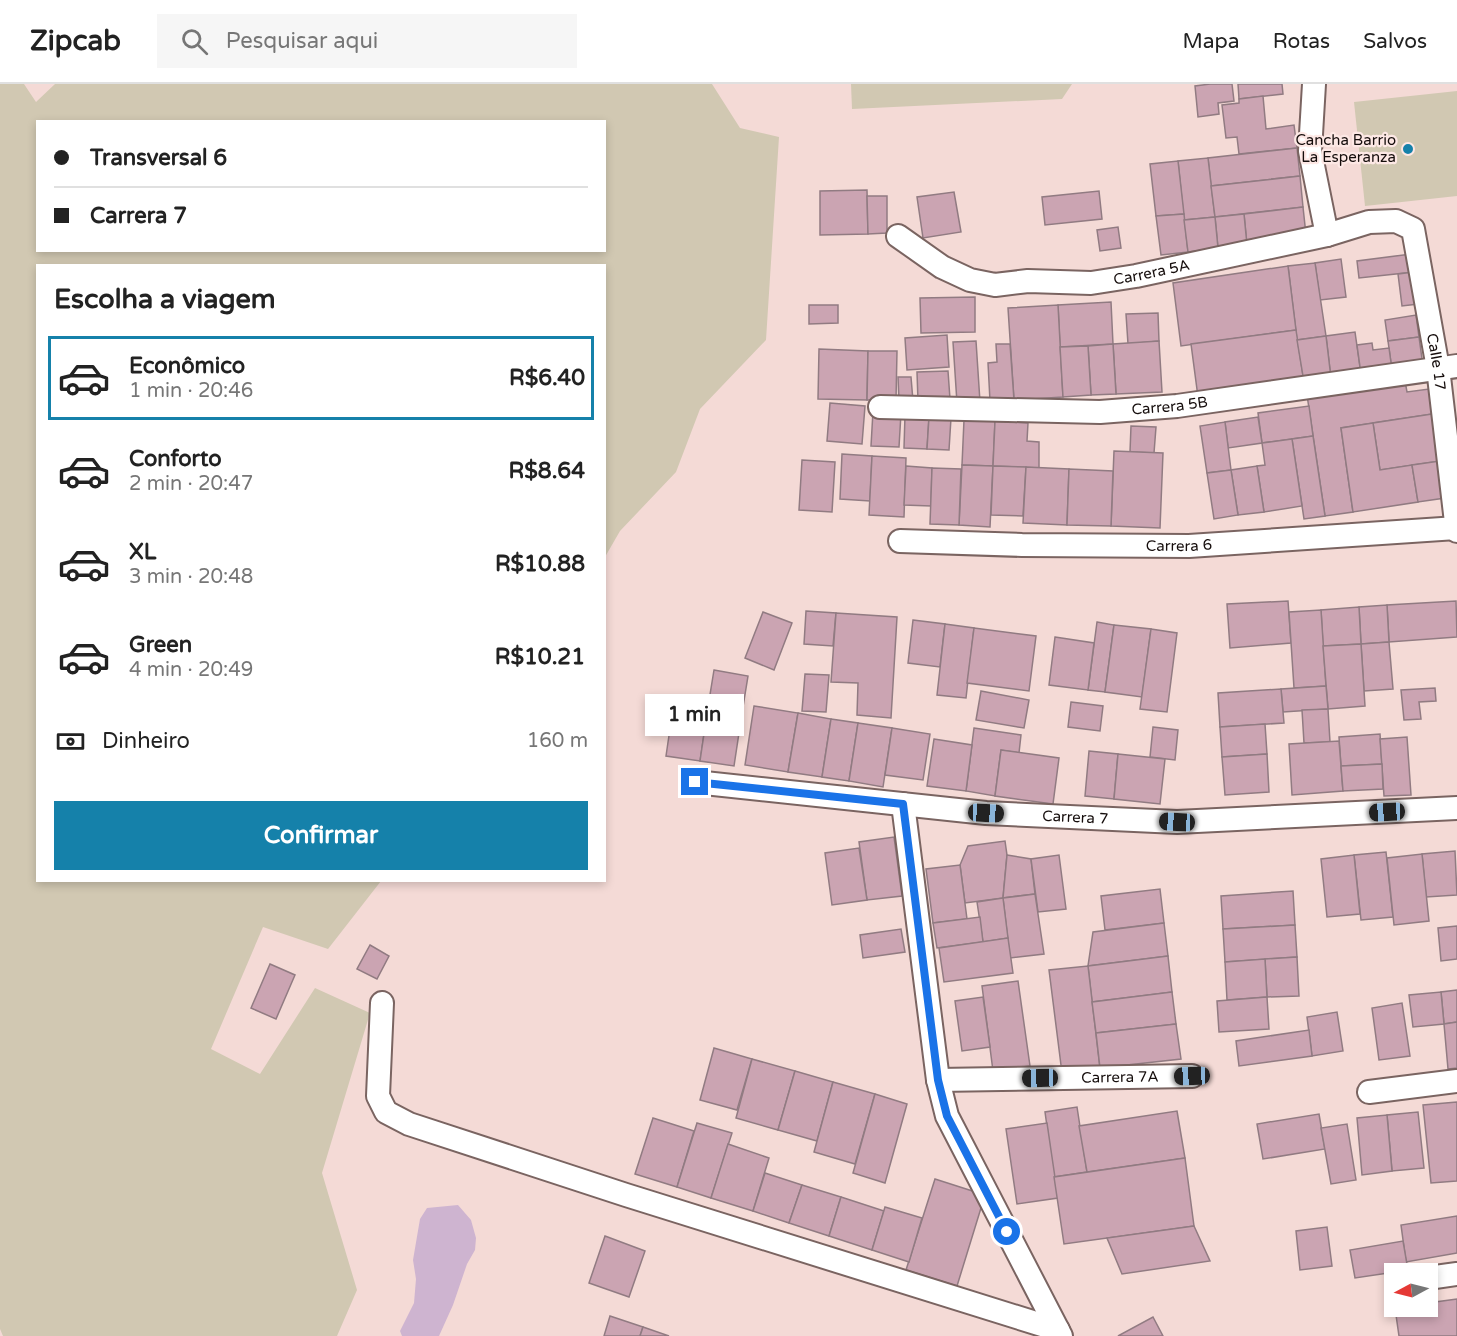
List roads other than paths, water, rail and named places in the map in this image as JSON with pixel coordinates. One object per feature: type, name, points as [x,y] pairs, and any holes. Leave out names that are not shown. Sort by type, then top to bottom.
[{"type":"street","points":[[1314,84],[1310,151],[1327,235]]},
{"type":"street","name":"Carrera 5A","points":[[898,236],[942,267],[970,280],[995,285],[1028,281],[1091,283],[1136,276],[1327,235],[1368,222],[1396,221],[1413,229]]},
{"type":"street","name":"Calle 17","points":[[1413,229],[1448,367],[1457,529]]},
{"type":"street","name":"Carrera 5B","points":[[880,407],[1100,412],[1177,406],[1448,367]]},
{"type":"street","name":"Carrera 6","points":[[900,541],[1022,545],[1189,546],[1457,529]]},
{"type":"street","name":"Carrera 7","points":[[695,782],[986,813],[1177,822],[1457,808]]},
{"type":"street","points":[[903,804],[938,1080],[947,1116],[1060,1333]]},
{"type":"street","points":[[382,1003],[378,1095],[386,1112],[409,1124],[1060,1333]]},
{"type":"street","name":"Carrera 7A","points":[[938,1080],[1192,1076]]},
{"type":"street","points":[[1369,1092],[1457,1081]]},
{"type":"street","points":[[1438,1277],[1457,1274]]},
{"type":"place","name":"Cancha Barrio La Esperanza","points":[[1408,149]]}]
